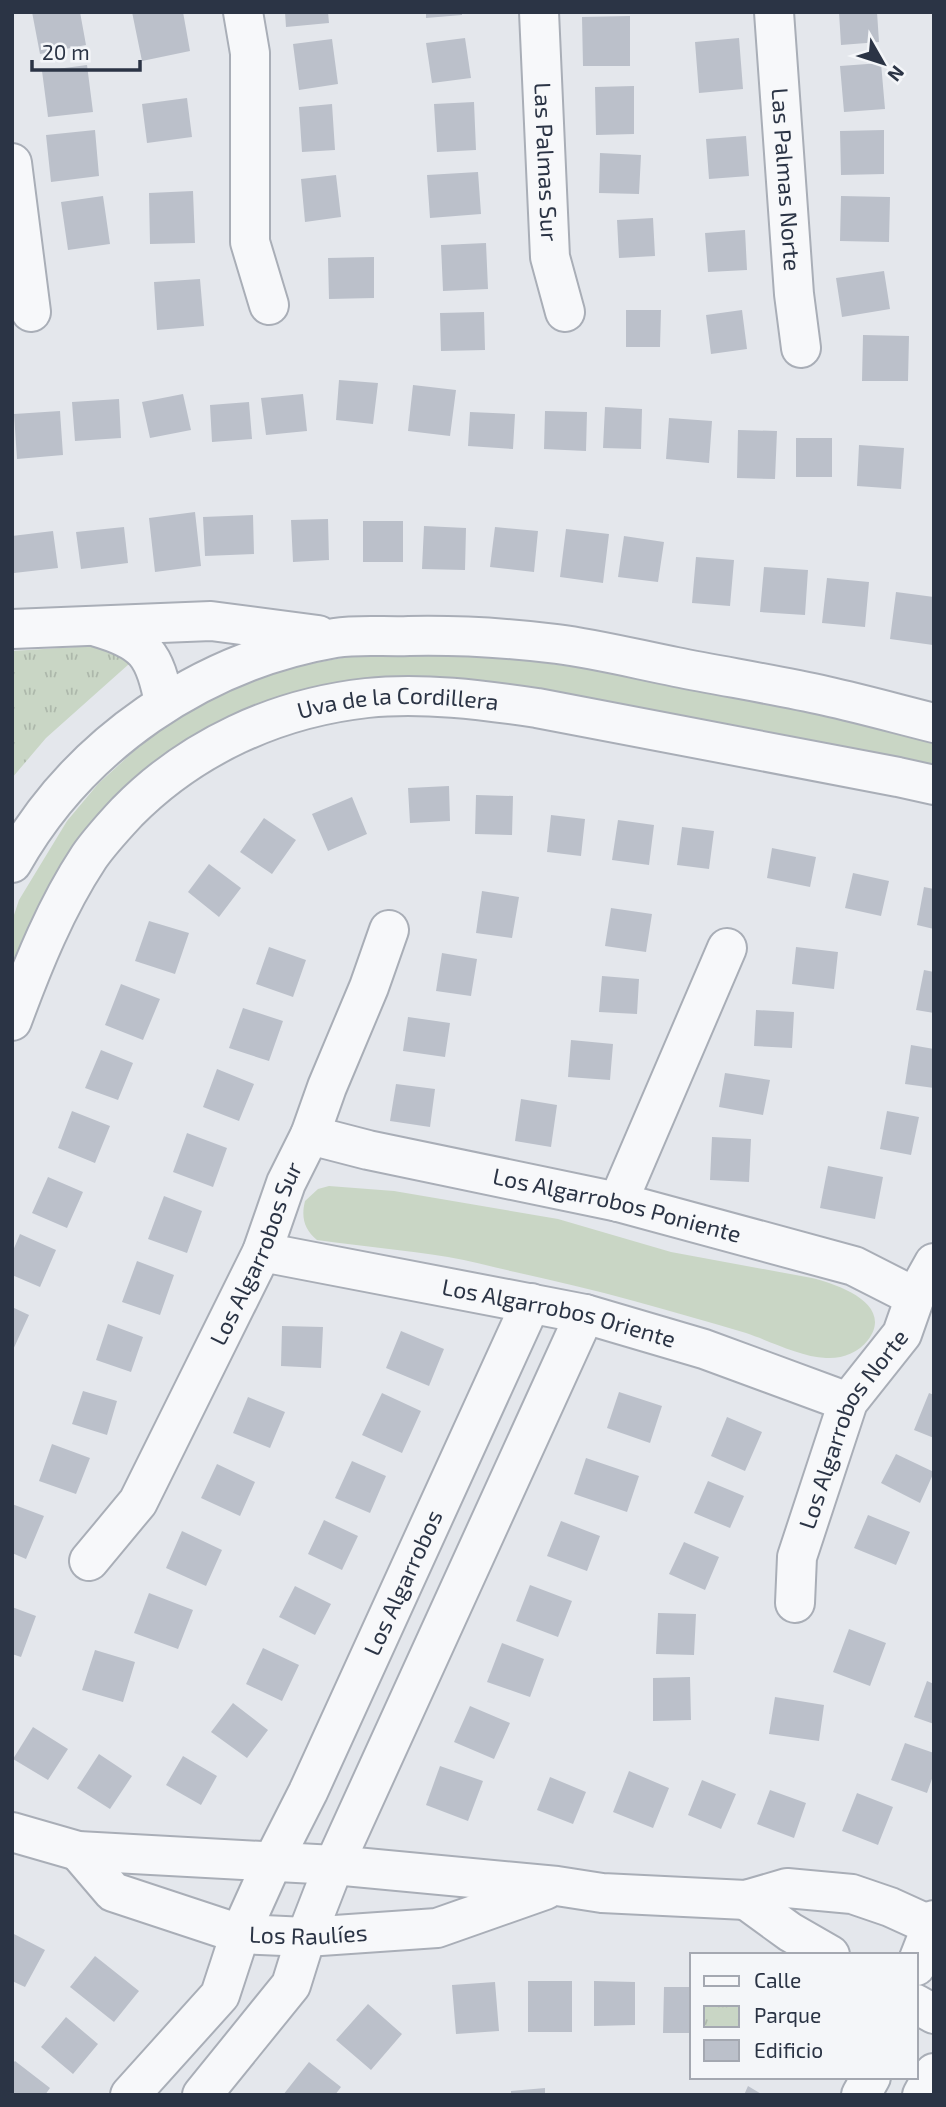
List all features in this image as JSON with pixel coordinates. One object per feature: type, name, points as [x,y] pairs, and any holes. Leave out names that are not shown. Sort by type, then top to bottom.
[{"type":"street","points":[[243,12],[250,53],[250,242],[269,305]]},
{"type":"street","name":"Las Palmas Sur","points":[[539,12],[550,257],[565,312]]},
{"type":"street","name":"Las Palmas Norte","points":[[774,12],[794,294],[801,348]]},
{"type":"street","points":[[12,163],[31,312]]},
{"type":"street","points":[[12,629],[211,621],[337,638],[452,635],[557,644],[827,696],[934,723]]},
{"type":"street","points":[[91,625],[132,639],[144,650],[159,677],[164,704]]},
{"type":"street","points":[[12,863],[41,817],[97,754],[129,727],[202,682],[243,664],[285,650],[337,638]]},
{"type":"street","name":"Uva de la Cordillera","points":[[12,1021],[58,911],[83,867],[114,826],[141,798],[174,771],[209,748],[247,729],[328,703],[370,697],[412,696],[493,702],[898,776],[934,785]]},
{"type":"street","name":"Los Algarrobos Sur","points":[[89,1561],[138,1502],[262,1252],[286,1183],[310,1135],[389,930]]},
{"type":"street","points":[[618,1202],[727,948]]},
{"type":"street","name":"Los Algarrobos Poniente","points":[[310,1135],[368,1150],[618,1202],[854,1266],[915,1297]]},
{"type":"street","name":"Los Algarrobos Oriente","points":[[262,1252],[585,1314],[704,1349],[848,1402]]},
{"type":"street","name":"Los Algarrobos Norte","points":[[795,1603],[797,1557],[848,1402],[902,1334],[915,1297],[934,1263]]},
{"type":"street","name":"Los Algarrobos","points":[[130,2095],[219,1995],[240,1934],[272,1863],[308,1792],[531,1303]]},
{"type":"street","points":[[202,2095],[292,1984],[306,1937],[334,1865],[585,1314]]},
{"type":"street","name":"Los Raulíes","points":[[12,1832],[78,1851],[334,1865],[557,1886],[602,1894],[746,1900],[788,1888],[852,1894],[933,1924]]},
{"type":"street","name":"Los Raulíes","points":[[78,1851],[113,1892],[240,1934],[306,1937],[436,1928],[557,1886]]},
{"type":"street","points":[[746,1900],[790,1932],[827,1953]]},
{"type":"street","points":[[918,1961],[933,1924]]},
{"type":"street","points":[[918,2005],[934,2014]]},
{"type":"street","points":[[922,2095],[934,2073]]},
{"type":"street","points":[[861,2095],[870,2079]]},
{"type":"green space","points":[[123,644],[134,655],[129,664],[46,738],[12,778],[12,651]]},
{"type":"green space","points":[[380,651],[480,656],[567,666],[777,705],[934,738],[934,766],[500,687],[170,754],[12,981],[12,921],[19,900],[67,821],[98,784],[145,741],[208,698],[254,679],[304,665]]},
{"type":"green space","points":[[329,1186],[394,1191],[558,1219],[671,1252],[812,1278],[835,1285],[860,1298],[869,1306],[874,1316],[874,1327],[868,1340],[855,1352],[838,1357],[816,1357],[746,1333],[560,1282],[448,1257],[317,1240],[309,1232],[305,1222],[305,1201],[318,1189]]},
{"type":"building","points":[[32,12],[80,12],[86,45],[40,54]]},
{"type":"building","points":[[132,12],[183,12],[190,51],[142,61]]},
{"type":"building","points":[[285,12],[328,12],[329,23],[286,27]]},
{"type":"building","points":[[426,12],[462,12],[462,15],[426,18]]},
{"type":"building","points":[[839,12],[877,12],[879,42],[841,45]]},
{"type":"building","points":[[630,16],[630,66],[583,66],[582,17]]},
{"type":"building","points":[[465,38],[471,78],[432,83],[426,43]]},
{"type":"building","points":[[739,38],[743,89],[699,93],[695,42]]},
{"type":"building","points":[[332,39],[338,84],[299,90],[293,44]]},
{"type":"building","points":[[881,63],[885,109],[844,112],[840,66]]},
{"type":"building","points":[[87,65],[93,112],[48,117],[42,71]]},
{"type":"building","points":[[634,86],[634,134],[596,135],[595,87]]},
{"type":"building","points":[[187,98],[192,137],[147,143],[142,104]]},
{"type":"building","points":[[474,102],[476,150],[437,152],[434,104]]},
{"type":"building","points":[[332,104],[335,150],[302,152],[299,107]]},
{"type":"building","points":[[95,130],[99,176],[51,182],[46,135]]},
{"type":"building","points":[[884,130],[884,174],[841,175],[840,131]]},
{"type":"building","points":[[746,136],[749,176],[709,179],[706,139]]},
{"type":"building","points":[[600,153],[641,155],[639,194],[599,193]]},
{"type":"building","points":[[478,172],[481,214],[430,218],[427,175]]},
{"type":"building","points":[[336,175],[341,217],[305,222],[301,179]]},
{"type":"building","points":[[193,191],[195,243],[150,244],[149,193]]},
{"type":"building","points":[[103,196],[110,244],[68,250],[61,202]]},
{"type":"building","points":[[841,196],[890,197],[889,242],[840,241]]},
{"type":"building","points":[[653,218],[655,256],[619,258],[617,220]]},
{"type":"building","points":[[745,230],[747,270],[708,272],[705,233]]},
{"type":"building","points":[[486,243],[488,289],[443,291],[441,245]]},
{"type":"building","points":[[374,257],[374,298],[329,299],[328,258]]},
{"type":"building","points":[[884,271],[890,309],[842,317],[836,278]]},
{"type":"building","points":[[200,279],[204,326],[157,330],[154,282]]},
{"type":"building","points":[[626,310],[661,310],[660,347],[626,347]]},
{"type":"building","points":[[742,310],[747,349],[711,354],[706,315]]},
{"type":"building","points":[[484,312],[485,350],[441,351],[440,313]]},
{"type":"building","points":[[863,335],[909,336],[908,381],[862,381]]},
{"type":"building","points":[[339,380],[378,383],[373,424],[336,420]]},
{"type":"building","points":[[413,385],[456,390],[450,436],[408,431]]},
{"type":"building","points":[[183,394],[191,430],[150,438],[142,402]]},
{"type":"building","points":[[303,394],[307,431],[266,435],[261,398]]},
{"type":"building","points":[[119,399],[121,438],[75,441],[72,402]]},
{"type":"building","points":[[249,402],[252,439],[212,442],[210,405]]},
{"type":"building","points":[[605,407],[642,409],[641,449],[603,448]]},
{"type":"building","points":[[60,411],[63,455],[17,459],[14,414]]},
{"type":"building","points":[[545,411],[587,412],[586,451],[544,449]]},
{"type":"building","points":[[470,412],[515,414],[513,449],[468,446]]},
{"type":"building","points":[[669,418],[712,421],[709,463],[666,459]]},
{"type":"building","points":[[738,430],[777,431],[775,479],[737,478]]},
{"type":"building","points":[[796,438],[832,438],[832,477],[796,477]]},
{"type":"building","points":[[859,445],[904,448],[901,489],[857,486]]},
{"type":"building","points":[[195,512],[201,566],[155,572],[149,518]]},
{"type":"building","points":[[253,515],[254,554],[205,556],[203,517]]},
{"type":"building","points":[[328,519],[329,560],[293,562],[291,520]]},
{"type":"building","points":[[363,521],[403,521],[403,562],[363,562]]},
{"type":"building","points":[[424,526],[466,528],[465,570],[422,569]]},
{"type":"building","points":[[124,527],[128,563],[81,569],[76,532]]},
{"type":"building","points":[[495,527],[538,531],[534,572],[490,567]]},
{"type":"building","points":[[566,529],[609,534],[603,583],[560,577]]},
{"type":"building","points":[[53,531],[58,568],[14,573],[12,536]]},
{"type":"building","points":[[624,536],[664,542],[658,582],[618,577]]},
{"type":"building","points":[[696,557],[734,560],[730,606],[692,603]]},
{"type":"building","points":[[764,567],[808,570],[805,615],[760,612]]},
{"type":"building","points":[[827,578],[869,582],[865,627],[822,623]]},
{"type":"building","points":[[896,592],[934,597],[933,645],[890,639]]},
{"type":"building","points":[[449,786],[450,821],[410,823],[408,788]]},
{"type":"building","points":[[476,795],[513,796],[512,835],[475,834]]},
{"type":"building","points":[[352,797],[367,834],[328,851],[312,814]]},
{"type":"building","points":[[551,815],[585,819],[581,856],[547,852]]},
{"type":"building","points":[[264,818],[296,840],[272,874],[240,852]]},
{"type":"building","points":[[618,820],[654,825],[649,865],[612,860]]},
{"type":"building","points":[[682,827],[714,831],[709,869],[677,865]]},
{"type":"building","points":[[772,848],[816,857],[810,887],[767,878]]},
{"type":"building","points":[[209,864],[241,888],[219,917],[188,892]]},
{"type":"building","points":[[853,873],[889,881],[881,916],[845,908]]},
{"type":"building","points":[[924,887],[934,889],[934,929],[917,925]]},
{"type":"building","points":[[482,891],[519,897],[512,938],[476,933]]},
{"type":"building","points":[[611,908],[652,914],[646,952],[605,946]]},
{"type":"building","points":[[149,921],[189,933],[175,974],[135,961]]},
{"type":"building","points":[[269,947],[306,960],[293,997],[256,984]]},
{"type":"building","points":[[796,947],[838,952],[834,989],[792,984]]},
{"type":"building","points":[[442,953],[477,959],[471,996],[436,991]]},
{"type":"building","points":[[924,970],[934,972],[934,1013],[916,1010]]},
{"type":"building","points":[[602,976],[639,979],[637,1014],[599,1012]]},
{"type":"building","points":[[121,984],[160,999],[143,1040],[105,1025]]},
{"type":"building","points":[[243,1008],[283,1021],[269,1061],[229,1048]]},
{"type":"building","points":[[756,1010],[794,1012],[792,1048],[754,1046]]},
{"type":"building","points":[[408,1017],[450,1023],[445,1057],[403,1051]]},
{"type":"building","points":[[571,1040],[613,1044],[610,1080],[568,1077]]},
{"type":"building","points":[[911,1045],[934,1049],[934,1088],[905,1084]]},
{"type":"building","points":[[101,1050],[133,1063],[118,1100],[85,1088]]},
{"type":"building","points":[[217,1069],[254,1084],[239,1121],[203,1107]]},
{"type":"building","points":[[725,1073],[770,1080],[763,1115],[719,1107]]},
{"type":"building","points":[[396,1084],[435,1089],[430,1127],[390,1121]]},
{"type":"building","points":[[521,1099],[557,1105],[551,1147],[515,1141]]},
{"type":"building","points":[[72,1111],[110,1126],[95,1163],[58,1148]]},
{"type":"building","points":[[887,1111],[919,1117],[911,1155],[880,1149]]},
{"type":"building","points":[[187,1133],[227,1148],[213,1187],[173,1172]]},
{"type":"building","points":[[712,1137],[751,1139],[749,1182],[710,1180]]},
{"type":"building","points":[[828,1166],[883,1177],[875,1219],[820,1208]]},
{"type":"building","points":[[48,1177],[83,1192],[67,1228],[32,1213]]},
{"type":"building","points":[[164,1196],[202,1211],[187,1253],[148,1239]]},
{"type":"building","points":[[20,1234],[56,1250],[40,1287],[12,1275],[12,1253]]},
{"type":"building","points":[[137,1261],[174,1275],[160,1315],[122,1302]]},
{"type":"building","points":[[12,1307],[29,1315],[12,1352]]},
{"type":"building","points":[[108,1324],[143,1337],[131,1372],[96,1360]]},
{"type":"building","points":[[282,1326],[323,1327],[321,1368],[281,1366]]},
{"type":"building","points":[[401,1331],[444,1349],[429,1386],[386,1368]]},
{"type":"building","points":[[83,1391],[117,1401],[107,1435],[72,1424]]},
{"type":"building","points":[[619,1392],[662,1406],[650,1443],[607,1428]]},
{"type":"building","points":[[382,1393],[421,1411],[402,1453],[362,1435]]},
{"type":"building","points":[[929,1393],[934,1395],[934,1438],[914,1430]]},
{"type":"building","points":[[248,1397],[285,1412],[270,1448],[233,1433]]},
{"type":"building","points":[[727,1417],[762,1432],[745,1471],[711,1456]]},
{"type":"building","points":[[52,1444],[90,1458],[76,1494],[39,1481]]},
{"type":"building","points":[[896,1454],[934,1472],[920,1503],[881,1483]]},
{"type":"building","points":[[586,1458],[639,1476],[627,1512],[574,1494]]},
{"type":"building","points":[[352,1461],[386,1476],[370,1513],[335,1498]]},
{"type":"building","points":[[217,1464],[255,1482],[240,1516],[201,1498]]},
{"type":"building","points":[[708,1481],[744,1496],[730,1528],[694,1513]]},
{"type":"building","points":[[12,1504],[44,1516],[26,1559],[12,1553]]},
{"type":"building","points":[[868,1515],[910,1532],[896,1565],[854,1548]]},
{"type":"building","points":[[324,1520],[358,1536],[342,1570],[308,1554]]},
{"type":"building","points":[[561,1521],[600,1536],[587,1571],[547,1556]]},
{"type":"building","points":[[182,1531],[222,1550],[206,1586],[166,1568]]},
{"type":"building","points":[[684,1542],[719,1557],[705,1590],[669,1574]]},
{"type":"building","points":[[530,1585],[572,1601],[558,1637],[516,1621]]},
{"type":"building","points":[[295,1586],[331,1604],[315,1635],[279,1617]]},
{"type":"building","points":[[149,1593],[193,1610],[178,1649],[134,1633]]},
{"type":"building","points":[[12,1607],[36,1616],[21,1657],[12,1654]]},
{"type":"building","points":[[658,1613],[696,1614],[694,1655],[656,1654]]},
{"type":"building","points":[[849,1629],[886,1643],[870,1686],[833,1672]]},
{"type":"building","points":[[502,1643],[544,1659],[530,1697],[487,1682]]},
{"type":"building","points":[[263,1648],[299,1665],[282,1701],[246,1684]]},
{"type":"building","points":[[95,1650],[135,1662],[123,1702],[82,1690]]},
{"type":"building","points":[[690,1677],[691,1720],[653,1721],[653,1678]]},
{"type":"building","points":[[927,1681],[934,1684],[934,1724],[914,1717]]},
{"type":"building","points":[[775,1697],[824,1705],[819,1741],[769,1734]]},
{"type":"building","points":[[233,1703],[268,1730],[247,1758],[211,1732]]},
{"type":"building","points":[[470,1706],[510,1723],[494,1759],[454,1742]]},
{"type":"building","points":[[33,1727],[68,1749],[48,1780],[13,1759]]},
{"type":"building","points":[[905,1743],[934,1753],[934,1773],[927,1793],[891,1780]]},
{"type":"building","points":[[99,1754],[132,1776],[110,1809],[77,1788]]},
{"type":"building","points":[[183,1756],[217,1776],[201,1805],[166,1785]]},
{"type":"building","points":[[440,1766],[483,1781],[468,1821],[426,1805]]},
{"type":"building","points":[[629,1771],[669,1788],[653,1828],[613,1812]]},
{"type":"building","points":[[550,1777],[586,1792],[573,1824],[537,1810]]},
{"type":"building","points":[[702,1780],[736,1794],[721,1829],[688,1815]]},
{"type":"building","points":[[770,1790],[806,1803],[794,1838],[757,1824]]},
{"type":"building","points":[[857,1793],[893,1807],[878,1845],[842,1831]]},
{"type":"building","points":[[12,1933],[45,1950],[25,1987],[12,1981]]},
{"type":"building","points":[[95,1956],[139,1991],[114,2022],[70,1987]]},
{"type":"building","points":[[528,1981],[572,1981],[572,2032],[528,2032]]},
{"type":"building","points":[[594,1981],[635,1982],[635,2025],[594,2026]]},
{"type":"building","points":[[495,1982],[499,2031],[456,2034],[452,1985]]},
{"type":"building","points":[[664,1987],[690,1987],[690,2033],[663,2033]]},
{"type":"building","points":[[368,2004],[402,2034],[371,2070],[336,2040]]},
{"type":"building","points":[[66,2017],[98,2044],[73,2074],[41,2047]]},
{"type":"building","points":[[15,2061],[50,2088],[45,2095],[12,2095],[12,2064]]},
{"type":"building","points":[[309,2062],[341,2087],[335,2095],[283,2095]]},
{"type":"building","points":[[748,2086],[763,2095],[744,2095]]},
{"type":"building","points":[[545,2088],[545,2095],[511,2095],[511,2091]]}]
